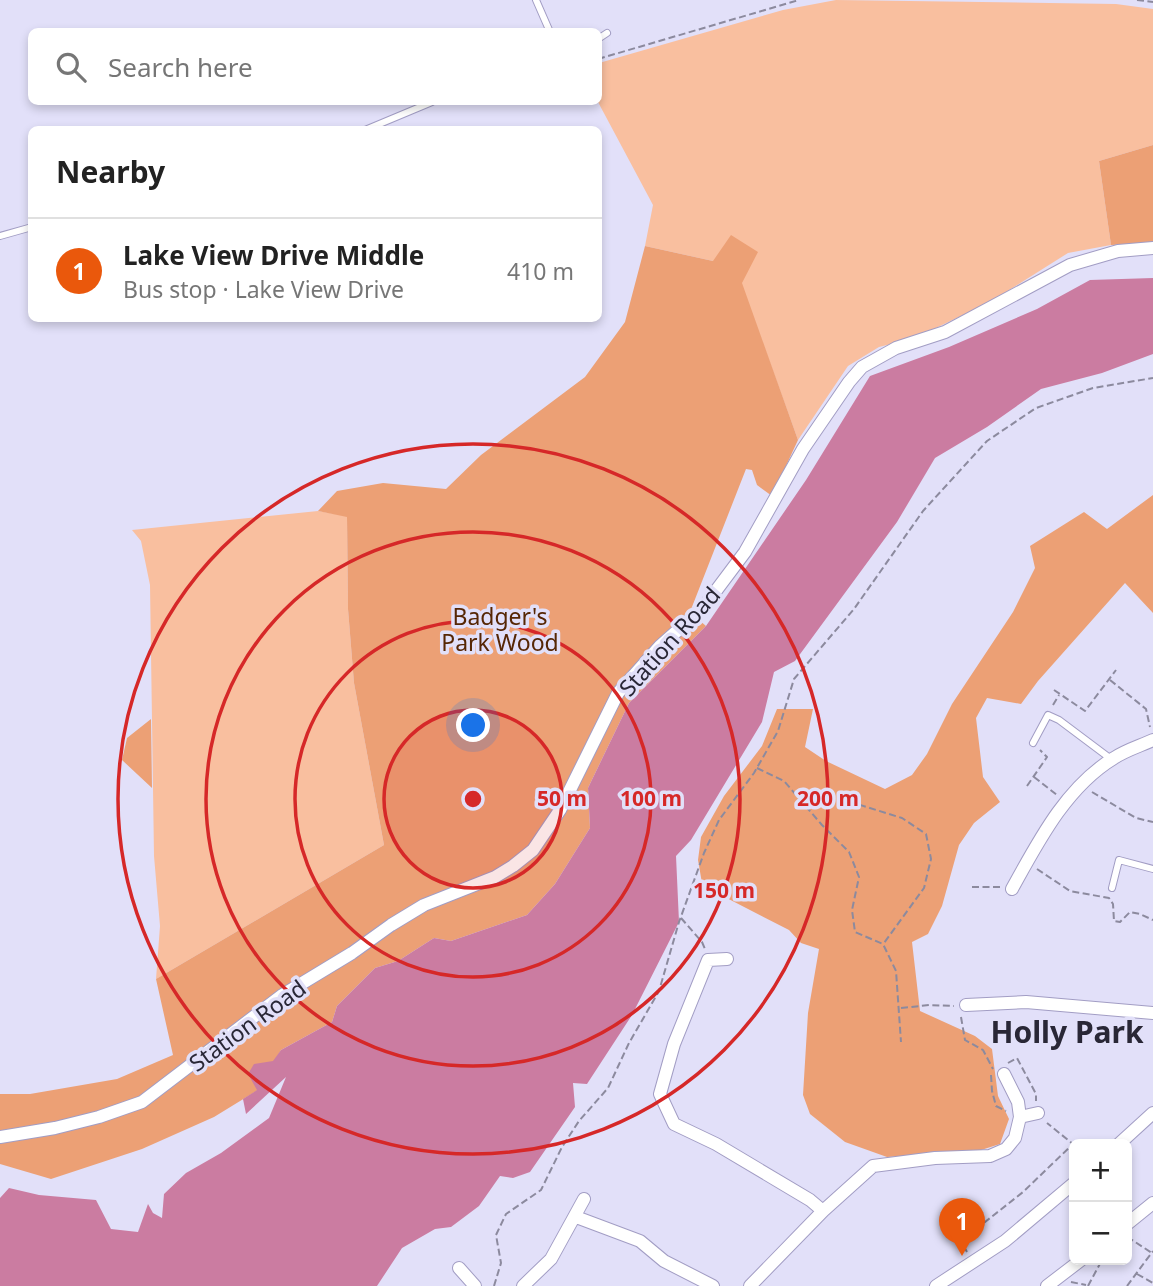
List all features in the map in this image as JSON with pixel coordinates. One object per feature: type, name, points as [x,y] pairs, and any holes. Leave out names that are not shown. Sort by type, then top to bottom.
[{"type":"street","name":"Station Road","points":[[0,1137],[55,1128],[142,1102],[281,996],[352,953],[391,925],[424,905],[495,877],[513,866],[533,850],[560,810],[618,694],[660,646],[703,608],[737,563],[803,449],[862,367],[896,348],[945,332],[1070,265],[1118,251],[1153,248]]},
{"type":"street","points":[[1012,889],[1044,832],[1066,803],[1111,759],[1153,740]]},
{"type":"street","points":[[727,958],[708,960],[674,1044],[660,1094],[674,1124],[716,1144],[810,1200],[823,1211]]},
{"type":"street","points":[[962,1005],[1026,1002],[1153,1013]]},
{"type":"street","points":[[750,1286],[823,1211],[873,1166],[935,1158],[990,1156],[1006,1149],[1015,1138],[1020,1117],[1018,1102],[998,1071]]},
{"type":"street","points":[[1020,1117],[1038,1113]]},
{"type":"street","points":[[1124,1139],[1153,1113]]},
{"type":"street","points":[[936,1286],[1005,1241],[1069,1187]]},
{"type":"street","points":[[523,1286],[551,1259],[584,1199]]},
{"type":"street","points":[[1132,1220],[1153,1203]]},
{"type":"street","points":[[576,1217],[640,1241],[664,1261],[713,1286]]},
{"type":"street","points":[[1047,1286],[1074,1265]]},
{"type":"street","points":[[459,1268],[475,1286]]},
{"type":"lane","points":[[536,0],[548,28]]},
{"type":"lane","points":[[602,36],[607,33]]},
{"type":"lane","points":[[375,126],[425,105]]},
{"type":"lane","points":[[0,236],[28,228]]},
{"type":"lane","points":[[1033,743],[1048,715],[1059,720],[1111,759]]},
{"type":"lane","points":[[1112,888],[1119,860],[1153,869]]},
{"type":"path","points":[[602,58],[799,0]]},
{"type":"path","points":[[1137,0],[1153,2]]},
{"type":"path","points":[[494,1286],[501,1263],[496,1235],[506,1214],[541,1190],[562,1147],[579,1121],[608,1088],[629,1043],[660,991],[680,918],[719,820],[757,768],[778,731],[794,680],[854,609],[923,511],[987,441],[1036,408],[1093,388],[1153,378]]},
{"type":"path","points":[[1054,690],[1085,711],[1116,670]]},
{"type":"path","points":[[1109,679],[1146,709],[1153,734]]},
{"type":"path","points":[[1048,715],[1060,694]]},
{"type":"path","points":[[1027,786],[1047,757],[1033,743]]},
{"type":"path","points":[[757,768],[784,781],[849,852],[859,877],[852,910],[855,932],[883,944],[896,971],[901,1008],[901,1042]]},
{"type":"path","points":[[1034,777],[1049,789]]},
{"type":"path","points":[[1093,792],[1136,818],[1153,822]]},
{"type":"path","points":[[794,793],[856,804],[902,818],[926,834],[932,859],[924,888],[883,944]]},
{"type":"path","points":[[1027,863],[1070,891],[1110,898],[1114,921],[1120,922],[1130,912],[1153,920]]},
{"type":"path","points":[[972,887],[1012,889]]},
{"type":"path","points":[[680,918],[702,942],[708,960]]},
{"type":"path","points":[[901,1008],[929,1004],[962,1005],[965,1040],[983,1050],[998,1071],[990,1082],[996,1107],[1020,1117]]},
{"type":"path","points":[[973,1262],[961,1241],[1023,1192],[1073,1144],[1038,1113],[1036,1094],[1017,1058],[1013,1060]]},
{"type":"path","points":[[1127,1286],[1152,1252],[1132,1240]]},
{"type":"path","points":[[1072,1283],[1087,1286],[1099,1265]]},
{"type":"path","points":[[1136,1273],[1153,1283]]},
{"type":"shaded area","points":[[836,0],[1116,4],[1153,9],[1153,145],[1099,161],[1111,245],[1068,253],[990,302],[915,338],[879,347],[848,366],[798,440],[741,283],[713,261],[645,246],[653,205],[600,105],[602,105],[602,62],[783,10]]},
{"type":"shaded area","points":[[1153,278],[1153,354],[1102,373],[1041,389],[987,427],[935,458],[897,522],[795,661],[774,672],[762,722],[691,840],[676,856],[679,922],[632,1015],[587,1084],[573,1083],[575,1107],[530,1172],[513,1178],[500,1176],[479,1206],[451,1227],[435,1229],[402,1248],[377,1286],[0,1286],[0,1198],[9,1188],[39,1195],[96,1200],[111,1229],[138,1232],[148,1204],[153,1213],[162,1218],[164,1194],[186,1173],[221,1153],[269,1118],[286,1077],[246,1114],[243,1099],[257,1090],[248,1074],[254,1064],[273,1061],[281,1050],[332,1022],[337,1006],[375,968],[398,961],[434,938],[451,941],[527,915],[555,884],[590,828],[588,788],[629,703],[706,626],[806,480],[870,376],[949,347],[1037,309],[1090,280]]},
{"type":"shaded area","points":[[318,511],[347,516],[348,609],[354,683],[384,845],[156,979],[160,926],[154,856],[150,585],[141,541],[132,530]]},
{"type":"green space","points":[[1153,145],[1153,243],[1111,245],[1099,161]]},
{"type":"green space","name":"Badger's Park Wood","points":[[731,235],[758,252],[742,283],[798,440],[772,496],[757,485],[752,470],[746,469],[690,612],[706,626],[629,703],[588,788],[590,828],[555,884],[527,915],[451,941],[434,938],[398,961],[375,968],[337,1006],[332,1022],[281,1050],[258,1090],[214,1117],[142,1149],[51,1179],[0,1164],[0,1094],[30,1094],[117,1079],[173,1055],[156,979],[384,845],[354,683],[348,609],[347,517],[318,511],[337,491],[383,483],[446,489],[481,455],[585,377],[625,322],[645,246],[713,261]]},
{"type":"green space","points":[[1153,495],[1153,613],[1125,583],[1021,704],[987,698],[976,718],[983,777],[1000,802],[974,823],[959,845],[942,906],[928,934],[912,942],[920,1011],[975,1036],[992,1049],[998,1096],[1009,1119],[1000,1144],[978,1151],[887,1157],[845,1142],[810,1114],[803,1095],[808,1013],[819,949],[801,943],[789,930],[717,893],[703,889],[698,860],[701,837],[724,796],[762,746],[777,709],[813,709],[805,747],[826,761],[885,789],[912,775],[927,754],[952,704],[1013,612],[1035,568],[1030,546],[1084,512],[1107,529]]},
{"type":"green space","points":[[151,719],[152,788],[122,760],[127,738]]},
{"type":"place","name":"Lake View Drive Middle","points":[[962,1256]]},
{"type":"district","name":"Holly Park","points":[[1067,1031]]}]
